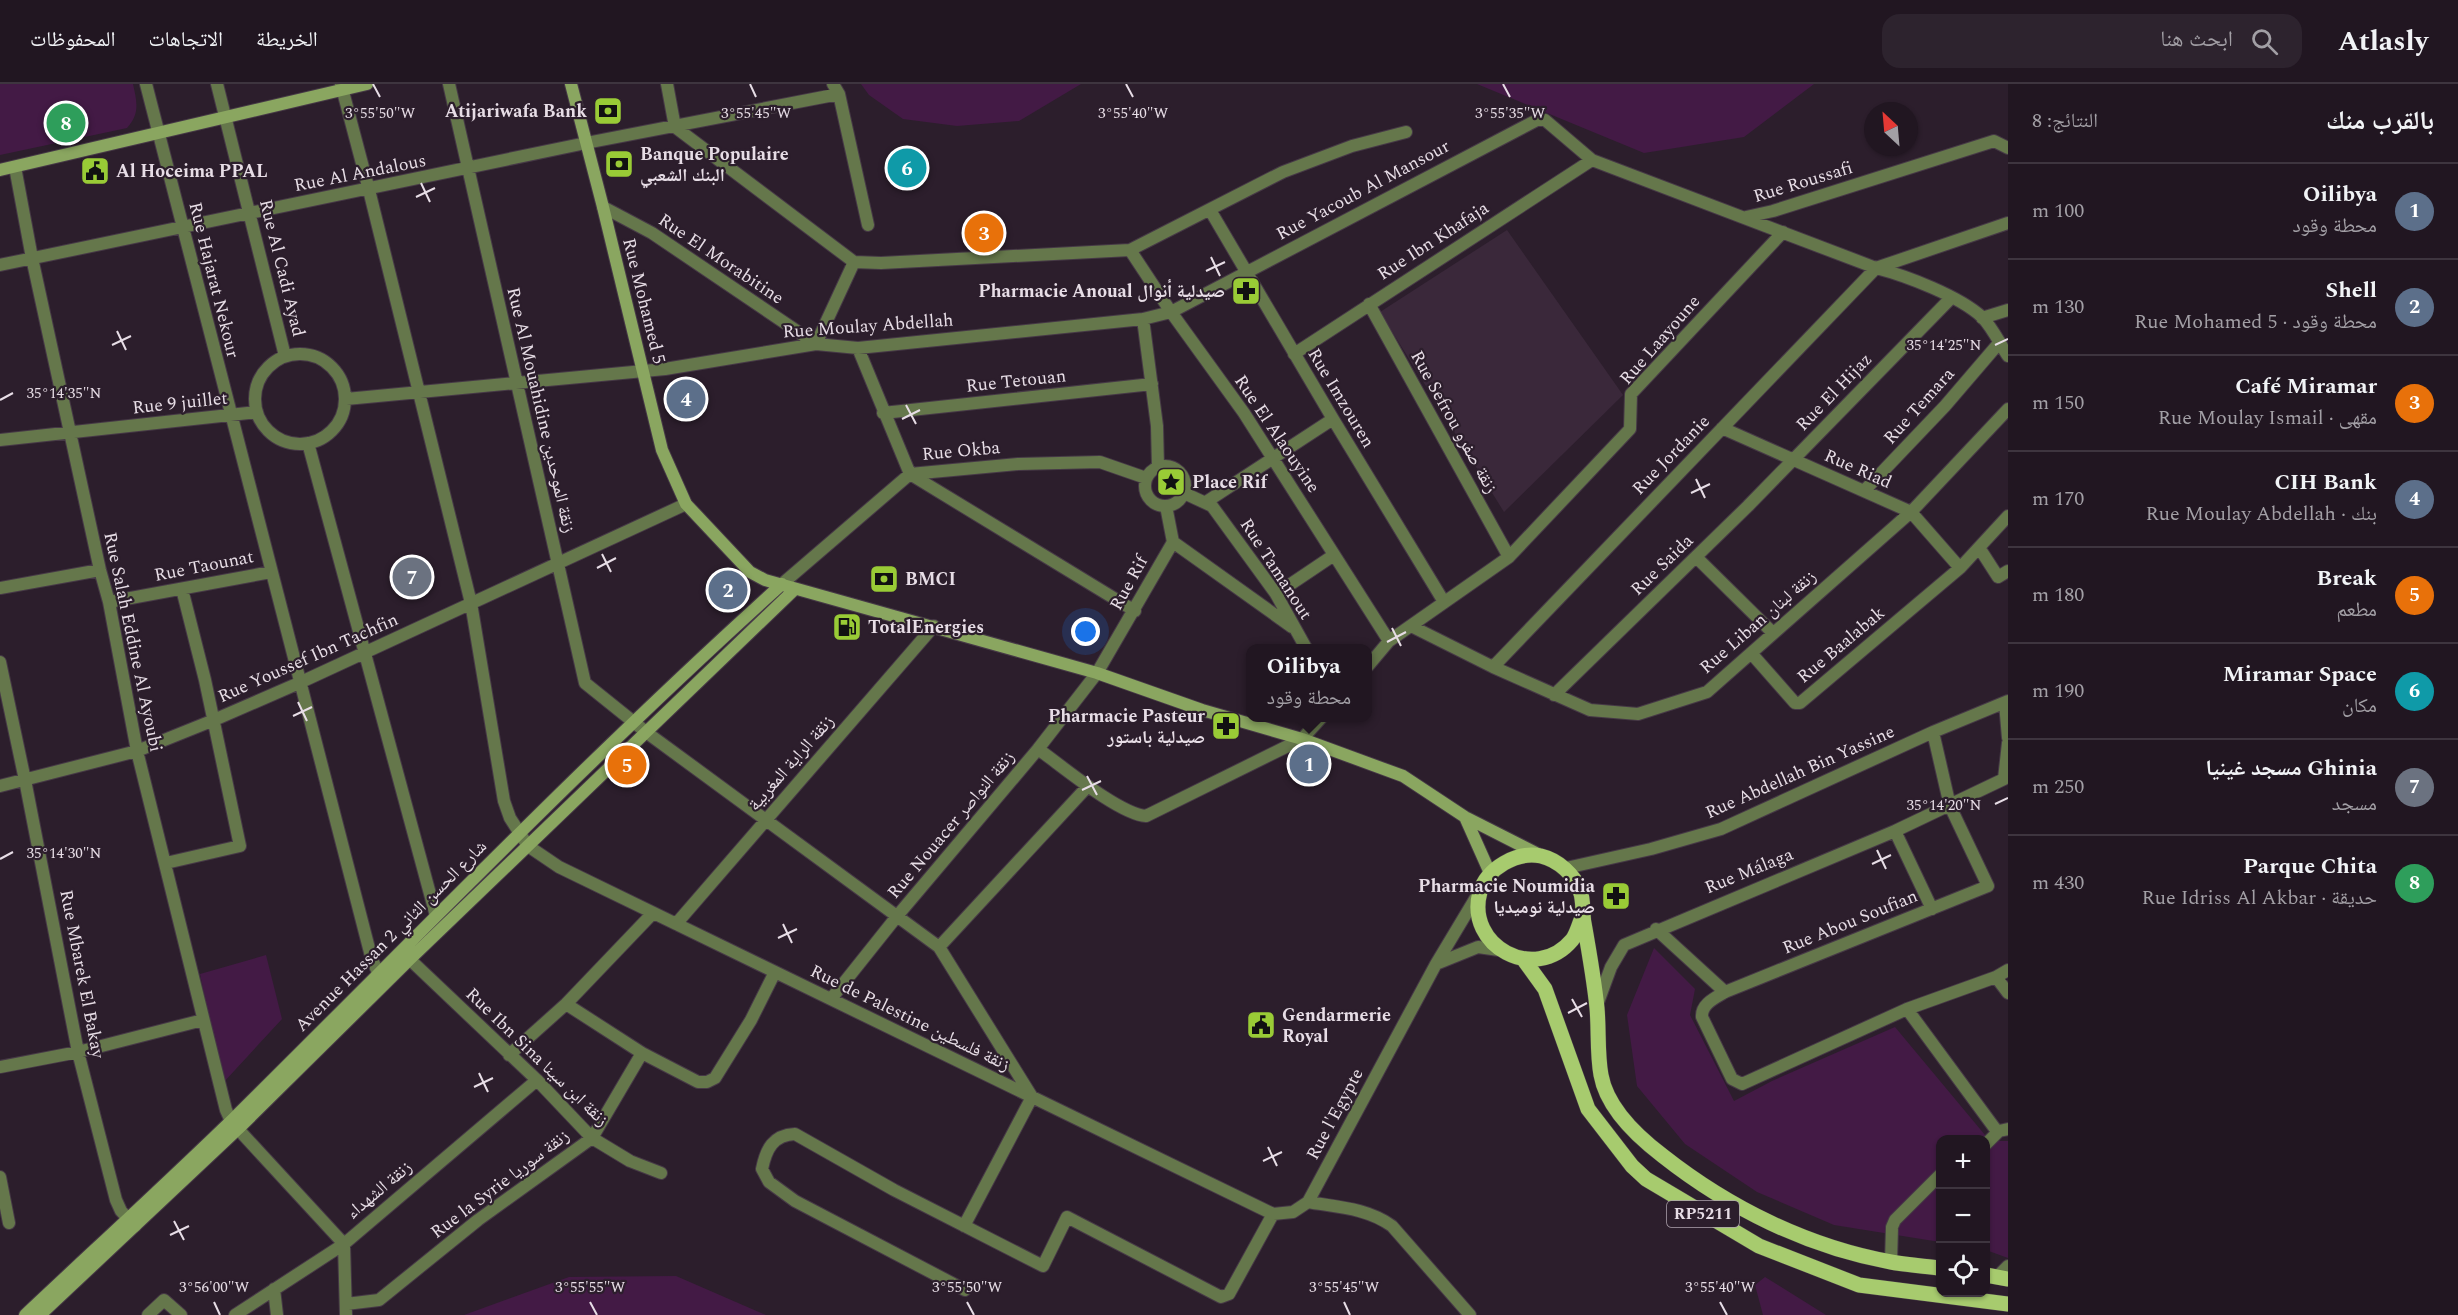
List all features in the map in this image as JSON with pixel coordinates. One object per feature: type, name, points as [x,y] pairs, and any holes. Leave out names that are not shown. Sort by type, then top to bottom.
[{"type":"main road","points":[[1541,856],[1566,868],[1581,891],[1583,916],[1572,940],[1550,956],[1524,960],[1499,950],[1482,929],[1478,910],[1481,890],[1490,873],[1514,858],[1541,856]]},
{"type":"main road","name":"RP5211","points":[[1583,916],[1597,1006],[1601,1077],[1616,1109],[1647,1144],[1688,1176],[1735,1206],[1794,1233],[1891,1262],[1936,1267]]},
{"type":"main road","name":"RP5211","points":[[1524,960],[1545,989],[1588,1109],[1632,1166],[1646,1179],[1759,1246],[1859,1285],[2008,1304]]},
{"type":"street","name":"Rue Hajarat Nekour","points":[[146,84],[372,960],[382,977]]},
{"type":"street","name":"Rue Al Cadi Ayad","points":[[217,84],[285,356]]},
{"type":"street","points":[[0,170],[225,118],[341,87],[367,84]]},
{"type":"street","name":"Rue Al Mouahidine زنقة الموحدين","points":[[449,84],[585,683],[646,732],[939,947]]},
{"type":"street","name":"Rue Mohamed 5","points":[[571,84],[662,450],[686,504],[750,573],[795,589],[1097,673],[1202,710],[1302,739],[1403,776],[1465,817],[1541,856]]},
{"type":"street","points":[[667,84],[675,127],[854,262],[881,263],[1130,250],[1282,172],[1352,146],[1406,132]]},
{"type":"street","name":"Rue de Palestine زنقة فلسطين","points":[[341,87],[369,190],[471,603],[504,801],[520,835],[528,846],[559,867],[1273,1214]]},
{"type":"street","points":[[836,89],[868,225]]},
{"type":"street","name":"Rue Al Andalous","points":[[0,265],[586,143],[675,127],[836,89]]},
{"type":"street","name":"Rue Yacoub Al Mansour","points":[[1143,320],[1171,312],[1537,120],[1545,120],[1592,160],[1876,268],[1911,277],[1951,298],[1982,318]]},
{"type":"street","name":"Rue Roussafi","points":[[1745,218],[1994,141],[2008,148]]},
{"type":"street","name":"Rue Ibn Khafaja","points":[[1294,354],[1592,160]]},
{"type":"street","name":"Rue Salah Eddine Al Ayoubi","points":[[15,167],[32,258],[109,602],[137,751],[203,1020],[234,1125]]},
{"type":"street","name":"Rue El Morabitine","points":[[603,207],[652,233],[816,344]]},
{"type":"street","name":"Rue Imzouren","points":[[1210,210],[1444,602]]},
{"type":"street","points":[[1876,268],[2008,223]]},
{"type":"street","name":"Rue Laayoune","points":[[1372,661],[1389,641],[1509,557],[1630,429],[1631,394],[1783,232]]},
{"type":"street","name":"Rue El Alaouyine","points":[[1130,250],[1171,312],[1244,413],[1389,641]]},
{"type":"street","points":[[816,344],[854,262]]},
{"type":"street","name":"Rue Jordanie","points":[[1493,667],[1876,268]]},
{"type":"street","name":"Rue El Hijaz","points":[[1792,459],[1951,298]]},
{"type":"street","name":"Rue Sefrou زنقة صفرو","points":[[1369,304],[1509,557]]},
{"type":"street","points":[[2008,310],[1982,318],[2008,356]]},
{"type":"street","points":[[1143,320],[1157,426],[1158,467]]},
{"type":"street","name":"Rue Moulay Abdellah","points":[[345,399],[643,372],[816,344],[858,348],[1143,320]]},
{"type":"street","name":"Rue Temara","points":[[1864,491],[1945,406],[1999,343]]},
{"type":"street","points":[[858,348],[910,474],[1135,611]]},
{"type":"street","points":[[299,353],[319,357],[332,366],[340,376],[345,399],[342,416],[333,430],[324,438],[309,443],[290,444],[276,438],[264,428],[256,412],[253,397],[260,375],[274,360],[299,353]]},
{"type":"street","name":"Rue Tetouan","points":[[883,413],[1152,384]]},
{"type":"street","name":"Rue Liban زنقة لبنان","points":[[1411,626],[1493,667],[1590,710],[1638,714],[1707,692],[1911,512],[2008,409]]},
{"type":"street","name":"Rue 9 juillet","points":[[0,440],[256,412]]},
{"type":"street","points":[[1206,502],[1333,419]]},
{"type":"street","name":"Rue Riad","points":[[1722,428],[1911,512],[1960,568]]},
{"type":"street","points":[[309,443],[436,916]]},
{"type":"street","name":"Rue Saida","points":[[1554,695],[1696,557],[1792,459]]},
{"type":"street","name":"Rue Okba","points":[[782,584],[910,474],[1018,464],[1100,462],[1146,478]]},
{"type":"street","points":[[1169,466],[1181,473],[1185,486],[1184,493],[1174,504],[1159,506],[1149,499],[1146,493],[1146,478],[1158,467],[1169,466]]},
{"type":"street","name":"Rue Tamanout","points":[[1184,493],[1212,506],[1276,594],[1304,644]]},
{"type":"street","name":"Rue Youssef Ibn Tachfin","points":[[0,786],[137,751],[214,720],[686,504]]},
{"type":"street","points":[[1166,506],[1173,542],[1295,629]]},
{"type":"street","points":[[1960,568],[1980,549],[2008,516]]},
{"type":"street","name":"Rue Rif","points":[[1097,673],[1173,542]]},
{"type":"street","points":[[1980,549],[1998,577],[2008,571]]},
{"type":"street","points":[[1276,594],[1334,555]]},
{"type":"street","points":[[1696,557],[1773,633]]},
{"type":"street","name":"Rue Baalabak","points":[[1751,653],[1795,703],[1800,703],[1960,568]]},
{"type":"street","points":[[0,588],[100,570]]},
{"type":"street","name":"Rue Taounat","points":[[109,602],[271,572]]},
{"type":"street","name":"Avenue Hassan 2 شارع الحسن الثاني","points":[[25,1315],[131,1222],[234,1125],[382,977],[400,950],[634,723],[782,584]]},
{"type":"street","points":[[166,863],[240,846],[214,720],[182,589]]},
{"type":"street","name":"Avenue Hassan 2 شارع الحسن الثاني","points":[[382,977],[410,959],[795,589]]},
{"type":"street","name":"زنقة الراية المغربية","points":[[676,924],[934,626]]},
{"type":"street","name":"Rue Mbarek El Bakay","points":[[0,662],[2,685],[25,780],[78,1052],[116,1200],[131,1222]]},
{"type":"street","name":"Rue Nouacer زنقة النواصر","points":[[831,999],[898,915],[1038,749],[1097,673]]},
{"type":"street","points":[[2007,702],[2008,738]]},
{"type":"street","name":"Rue Abdellah Bin Yassine","points":[[1566,868],[1651,849],[1721,829],[1933,732],[2007,702]]},
{"type":"street","points":[[1038,749],[1088,786],[1136,815],[1146,816],[1302,739],[1317,722]]},
{"type":"street","points":[[1933,732],[1950,806]]},
{"type":"street","name":"Rue Málaga","points":[[1597,1006],[1611,967],[1624,945],[1656,929],[1895,831],[2004,779],[2008,743]]},
{"type":"street","points":[[964,1226],[1032,1097],[939,947],[1088,786]]},
{"type":"street","name":"Rue Abou Soufian","points":[[1907,1009],[1742,1084],[1732,1079],[1701,1012],[1705,1006],[1725,992],[1988,886],[1950,806]]},
{"type":"street","points":[[1465,817],[1490,873]]},
{"type":"street","points":[[1895,831],[1932,909]]},
{"type":"street","name":"Rue l'Egypte","points":[[1273,1214],[1293,1212],[1308,1202],[1436,964],[1481,890]]},
{"type":"street","points":[[509,1055],[566,1004],[653,913]]},
{"type":"street","points":[[1656,929],[1725,992]]},
{"type":"street","points":[[1436,964],[1478,947],[1499,950]]},
{"type":"street","name":"Rue Ibn Sina زنقة ابن سينا","points":[[400,950],[537,1080],[592,1138],[630,1161],[661,1173]]},
{"type":"street","points":[[2004,1130],[1996,1130],[1907,1009],[1996,977],[2008,970]]},
{"type":"street","points":[[566,1004],[642,1053],[698,1082],[707,1082],[715,1078],[751,1020],[775,972]]},
{"type":"street","points":[[1996,977],[2008,993]]},
{"type":"street","points":[[0,1067],[78,1052],[203,1020]]},
{"type":"street","name":"Rue la Syrie زنقة سوريا","points":[[346,1310],[378,1300],[478,1220],[592,1138],[642,1053]]},
{"type":"street","name":"زنقة الشهداء","points":[[235,1315],[344,1244],[537,1080]]},
{"type":"street","points":[[234,1125],[344,1244],[346,1310]]},
{"type":"street","points":[[1990,1141],[2004,1130]]},
{"type":"street","points":[[965,1290],[795,1201],[769,1182],[762,1169],[764,1157],[774,1142],[782,1134],[795,1134],[894,1190],[1042,1266],[1067,1217],[1221,1297],[1229,1294],[1273,1214]]},
{"type":"street","points":[[0,1178],[9,1223]]},
{"type":"street","points":[[1891,1262],[1892,1227],[1895,1220],[1936,1180]]},
{"type":"street","points":[[1308,1202],[1362,1210],[1381,1218],[1392,1226],[1470,1315]]},
{"type":"street","name":"Avenue Hassan 2 شارع الحسن الثاني","points":[[40,1315],[131,1222]]},
{"type":"street","points":[[274,1289],[277,1315]]},
{"type":"street","points":[[148,1315],[165,1300],[181,1315]]},
{"type":"shaded area","points":[[0,84],[133,84],[136,113],[127,128],[0,155]]},
{"type":"shaded area","points":[[861,84],[1081,84],[1019,121],[957,126],[903,119],[869,95]]},
{"type":"shaded area","points":[[1477,84],[1814,84],[1744,137],[1644,153]]},
{"type":"shaded area","points":[[1507,230],[1623,395],[1504,512],[1380,312]]},
{"type":"shaded area","points":[[1654,948],[1695,989],[1690,1015],[1734,1101],[1772,1081],[1895,1027],[1985,1135],[1936,1135],[1936,1241],[1834,1225],[1757,1192],[1685,1144],[1637,1086],[1627,1015]]},
{"type":"shaded area","points":[[266,955],[282,1019],[223,1083],[200,974]]},
{"type":"shaded area","points":[[1990,1141],[2008,1141],[2008,1258],[1990,1251]]},
{"type":"shaded area","points":[[676,1276],[766,1315],[464,1315],[569,1277]]},
{"type":"shaded area","points":[[1765,1277],[1826,1315],[1763,1315],[1755,1285]]},
{"type":"place","name":"Atijariwafa Bank","points":[[608,111]]},
{"type":"place","name":"Parque Chita","points":[[66,123]]},
{"type":"place","name":"Banque Populaire البنك الشعبي","points":[[619,164]]},
{"type":"place","name":"Miramar Space","points":[[907,168]]},
{"type":"place","name":"Al Hoceima PPAL","points":[[95,171]]},
{"type":"place","name":"Café Miramar","points":[[984,233]]},
{"type":"place","name":"Pharmacie Anoual صيدلية أنوال","points":[[1246,291]]},
{"type":"place","name":"CIH Bank","points":[[686,399]]},
{"type":"place","name":"Place Rif","points":[[1171,482]]},
{"type":"place","name":"Ghinia مسجد غينيا","points":[[412,577]]},
{"type":"place","name":"BMCI","points":[[884,579]]},
{"type":"place","name":"Shell","points":[[728,590]]},
{"type":"place","name":"TotalEnergies","points":[[847,627]]},
{"type":"place","name":"Pharmacie Pasteur صيدلية باستور","points":[[1226,726]]},
{"type":"place","name":"Oilibya","points":[[1309,764]]},
{"type":"place","name":"Break","points":[[627,765]]},
{"type":"place","name":"Pharmacie Noumidia صيدلية نوميديا","points":[[1616,896]]},
{"type":"place","name":"Gendarmerie Royal","points":[[1261,1025]]}]
